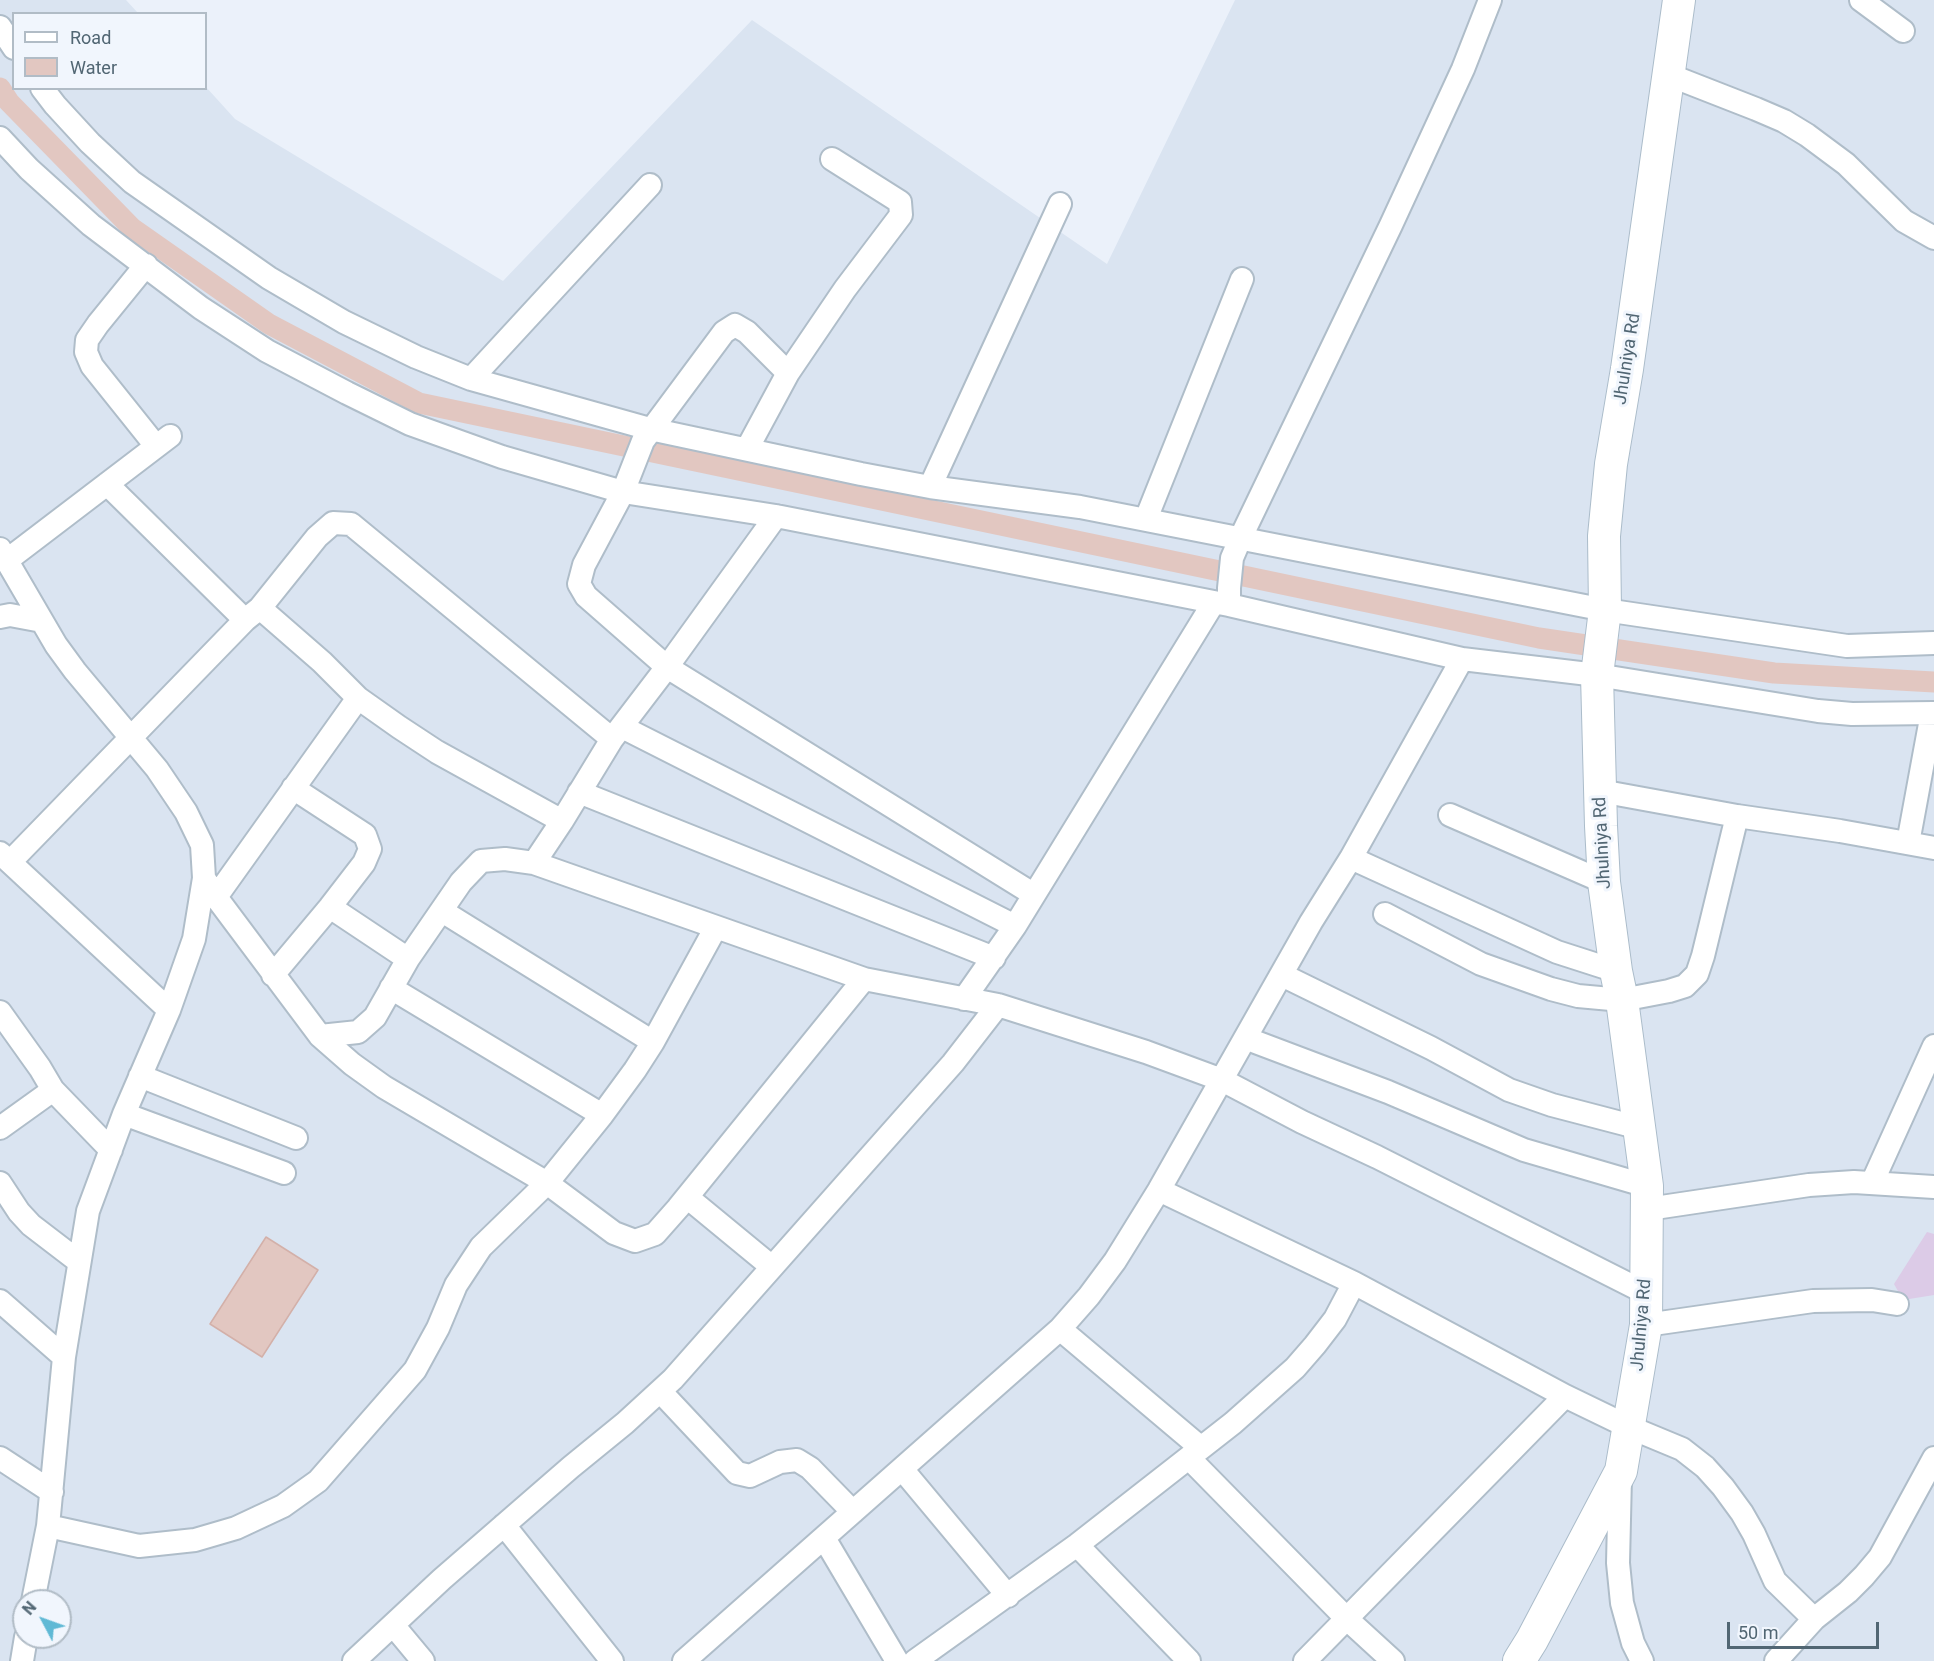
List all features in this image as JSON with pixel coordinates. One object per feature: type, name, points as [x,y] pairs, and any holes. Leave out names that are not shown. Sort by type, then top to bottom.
[{"type":"street","points":[[964,999],[1015,926],[1033,894],[1224,598],[1236,547],[1391,225],[1463,69],[1490,0]]},
{"type":"street","name":"Jhulniya Rd","points":[[1519,1661],[1621,1471],[1646,1325],[1647,1198],[1640,1128],[1604,882],[1600,791],[1601,644],[1604,536],[1611,464],[1627,369],[1678,0]]},
{"type":"street","points":[[1861,0],[1903,31]]},
{"type":"street","points":[[0,27],[12,45]]},
{"type":"street","points":[[1669,75],[1784,121],[1807,135],[1846,164],[1904,221],[1934,238]]},
{"type":"street","points":[[44,90],[90,142],[132,182],[269,278],[344,322],[416,357],[471,379],[646,435],[747,449],[930,487],[1080,507],[1146,519],[1236,547],[1601,644],[1818,711],[1852,714],[1933,713],[1908,843]]},
{"type":"street","points":[[0,138],[29,169],[91,225],[201,308],[267,351],[400,419],[502,458],[776,516],[1224,598],[1462,659],[1601,644],[1847,646],[1934,643]]},
{"type":"street","points":[[747,449],[788,373],[845,289],[901,215],[900,202],[832,159]]},
{"type":"street","points":[[471,379],[650,184]]},
{"type":"street","points":[[930,487],[1060,204]]},
{"type":"street","points":[[35,1589],[48,1526],[64,1357],[88,1211],[124,1114],[169,1010],[194,939],[204,878],[202,844],[186,812],[157,769],[56,645],[3,555],[107,484],[163,441],[92,366],[86,352],[87,340],[98,324],[146,265]]},
{"type":"street","points":[[1146,519],[1242,279]]},
{"type":"street","points":[[788,373],[747,332],[735,325],[724,332],[646,435],[625,484],[584,565],[579,584],[586,596],[667,668],[1033,894]]},
{"type":"street","points":[[107,484],[253,614],[322,662],[358,698],[437,752],[562,821]]},
{"type":"street","points":[[534,863],[617,733],[667,668],[776,516]]},
{"type":"street","points":[[169,1010],[5,858],[132,738],[253,614],[317,537],[333,523],[351,524],[617,733],[1015,926]]},
{"type":"street","points":[[0,617],[10,615],[42,621]]},
{"type":"street","points":[[684,1661],[1060,1329],[1089,1296],[1115,1261],[1159,1190],[1311,922],[1351,858],[1462,659]]},
{"type":"street","points":[[216,897],[358,698]]},
{"type":"street","points":[[273,975],[364,863],[370,849],[365,835],[293,788]]},
{"type":"street","points":[[1600,791],[1934,848]]},
{"type":"street","points":[[579,792],[994,958]]},
{"type":"street","points":[[1450,815],[1604,882]]},
{"type":"street","points":[[1385,914],[1481,964],[1551,989],[1578,996],[1619,986],[1685,986],[1697,974],[1703,956],[1737,816]]},
{"type":"street","points":[[1351,858],[1557,952],[1619,986]]},
{"type":"street","points":[[320,1036],[358,1032],[375,1017],[408,958],[461,882],[481,861],[505,859],[534,863],[864,979],[999,1005],[1146,1052],[1222,1080],[1646,1293]]},
{"type":"street","points":[[204,878],[320,1036],[352,1064],[384,1088],[547,1183],[615,1233],[635,1241],[655,1234],[864,979]]},
{"type":"street","points":[[330,907],[408,958]]},
{"type":"street","points":[[442,911],[654,1042]]},
{"type":"street","points":[[48,1526],[140,1546],[195,1540],[236,1528],[283,1506],[318,1481],[415,1370],[438,1328],[456,1285],[481,1248],[547,1183],[602,1115],[654,1042],[716,927]]},
{"type":"street","points":[[1282,975],[1431,1048],[1509,1090],[1552,1105],[1640,1128]]},
{"type":"street","points":[[391,988],[602,1115]]},
{"type":"street","points":[[354,1661],[442,1579],[625,1423],[673,1379],[953,1063],[999,1005]]},
{"type":"street","points":[[0,1012],[53,1090],[111,1150]]},
{"type":"street","points":[[1245,1038],[1397,1095],[1524,1150],[1647,1198],[1854,1182],[1934,1187]]},
{"type":"street","points":[[1872,1183],[1934,1046]]},
{"type":"street","points":[[140,1076],[296,1138]]},
{"type":"street","points":[[0,1128],[53,1090]]},
{"type":"street","points":[[124,1114],[284,1173]]},
{"type":"street","points":[[0,1183],[19,1212],[32,1225],[78,1261]]},
{"type":"street","points":[[1159,1190],[1354,1283],[1565,1396],[1629,1427],[1682,1449],[1705,1467],[1723,1487],[1754,1534],[1775,1581],[1814,1619]]},
{"type":"street","points":[[687,1197],[772,1267]]},
{"type":"street","points":[[915,1661],[1077,1545],[1233,1423],[1295,1368],[1335,1319],[1354,1283]]},
{"type":"street","points":[[1646,1325],[1813,1301],[1872,1300],[1897,1304]]},
{"type":"street","points":[[0,1301],[64,1357]]},
{"type":"street","points":[[1060,1329],[1195,1453],[1347,1619],[1393,1661]]},
{"type":"street","points":[[660,1391],[737,1473],[750,1476],[780,1462],[797,1460],[810,1468],[853,1512]]},
{"type":"street","points":[[1305,1661],[1565,1396]]},
{"type":"street","points":[[0,1458],[52,1492]]},
{"type":"street","points":[[1776,1661],[1814,1619],[1848,1592],[1880,1557],[1934,1458]]},
{"type":"street","points":[[902,1469],[1008,1596]]},
{"type":"street","points":[[1621,1471],[1618,1563],[1622,1603],[1633,1643],[1642,1661]]},
{"type":"street","points":[[504,1525],[612,1661]]},
{"type":"street","points":[[824,1538],[897,1661]]},
{"type":"street","points":[[1077,1545],[1189,1661]]},
{"type":"street","points":[[393,1625],[423,1661]]},
{"type":"shaded area","points":[[0,0],[126,0],[137,12],[12,12],[12,90],[207,90],[207,88],[235,119],[503,281],[752,20],[1107,264],[1235,0],[1934,0],[1934,1661],[0,1661]]},
{"type":"shaded area","points":[[1927,1232],[1934,1234],[1934,1295],[1903,1300],[1894,1284]]},
{"type":"water","points":[[266,1237],[318,1270],[262,1357],[210,1324]]},
{"type":"waterway","points":[[0,88],[9,102],[132,228],[269,324],[419,403],[1539,638],[1774,673],[1934,682]]}]
